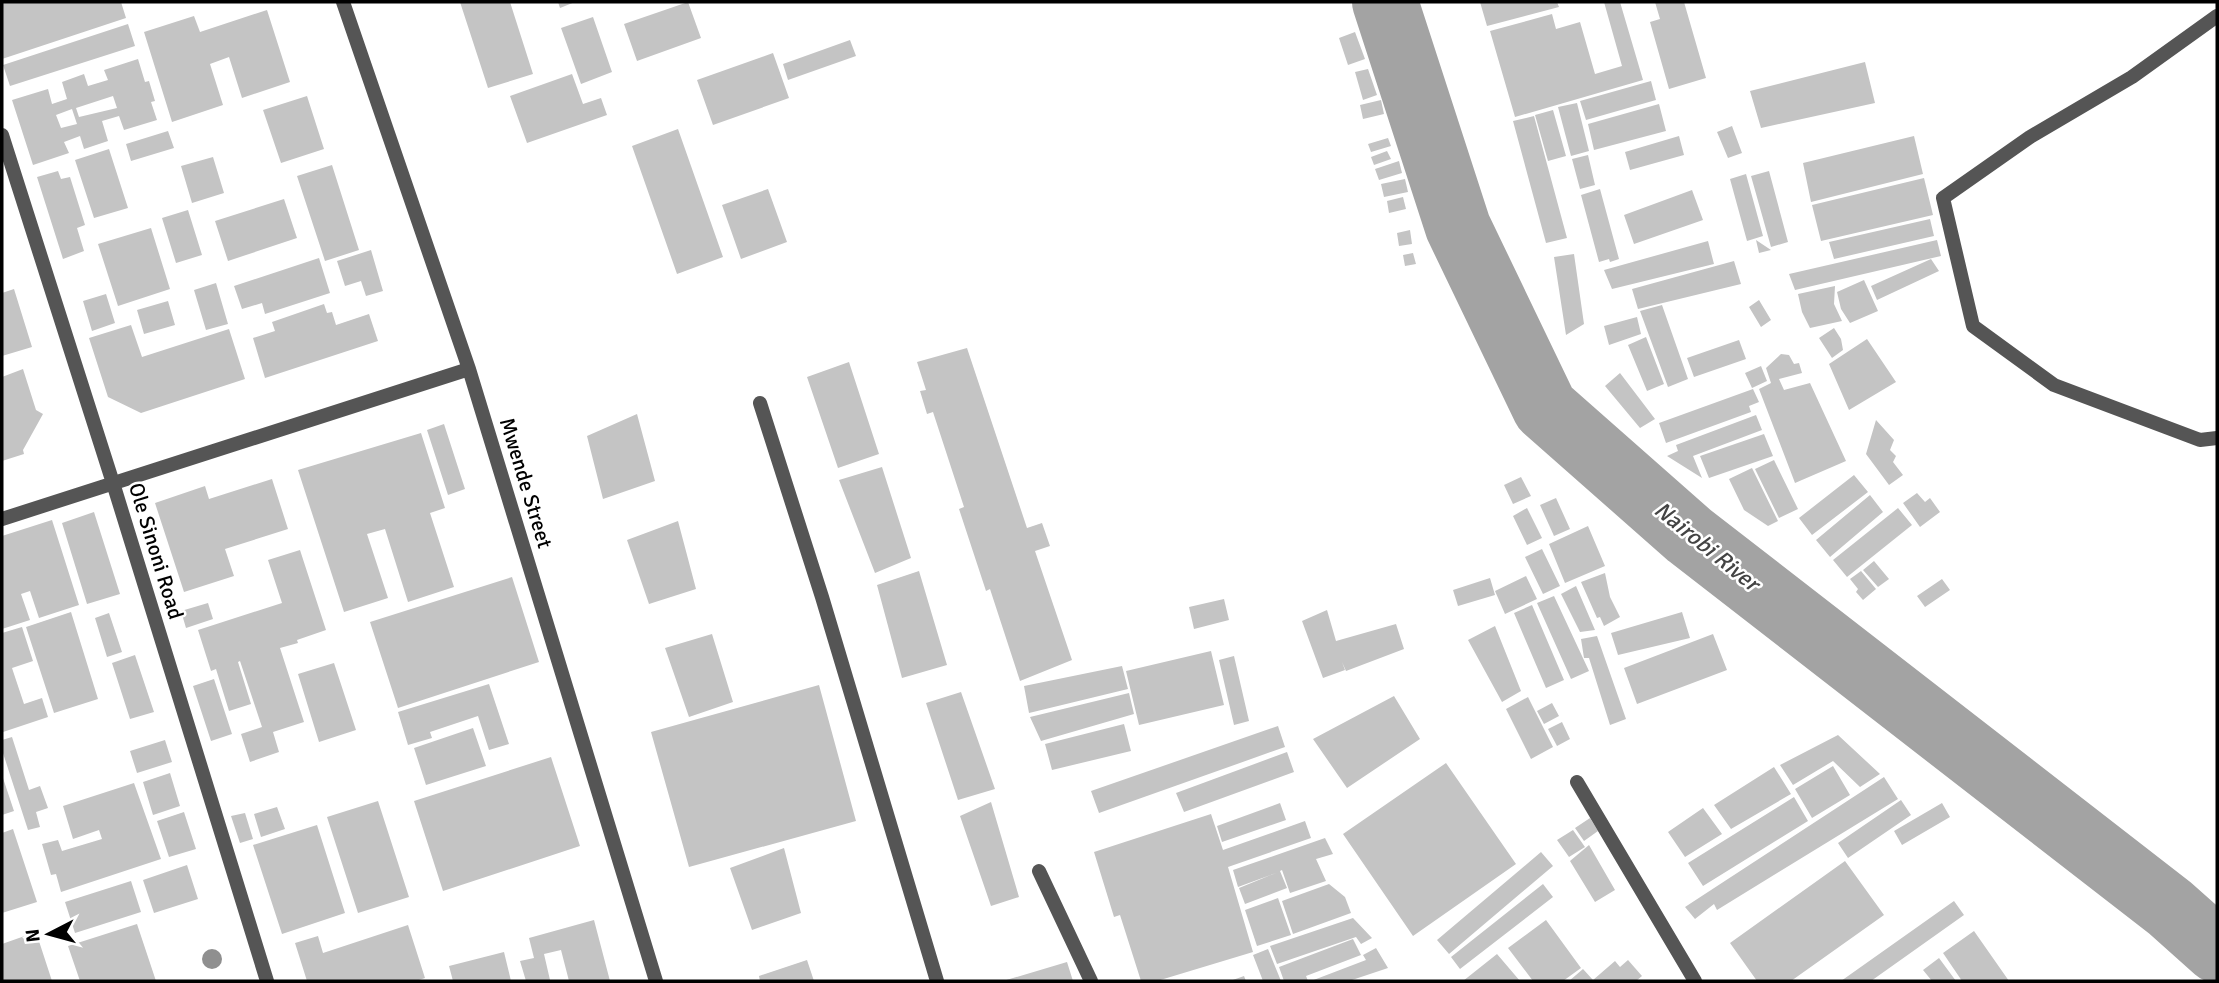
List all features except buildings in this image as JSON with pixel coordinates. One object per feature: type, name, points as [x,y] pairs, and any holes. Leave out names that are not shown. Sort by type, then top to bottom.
[{"type":"street","name":"Mwende Street","points":[[343,2],[469,369],[656,981]]},
{"type":"street","points":[[2217,16],[2132,78],[2031,137],[1943,198],[1973,326],[2054,385],[2200,440],[2217,438]]},
{"type":"street","name":"Ole Sinoni Road","points":[[2,135],[267,981]]},
{"type":"street","points":[[2,519],[469,369]]},
{"type":"street","points":[[760,403],[822,597],[937,981]]},
{"type":"street","points":[[1577,782],[1695,981]]},
{"type":"street","points":[[1039,871],[1091,981]]},
{"type":"waterway","name":"Nairobi River","points":[[1385,2],[1458,227],[1545,408],[1689,535],[2170,908],[2217,950]]}]
